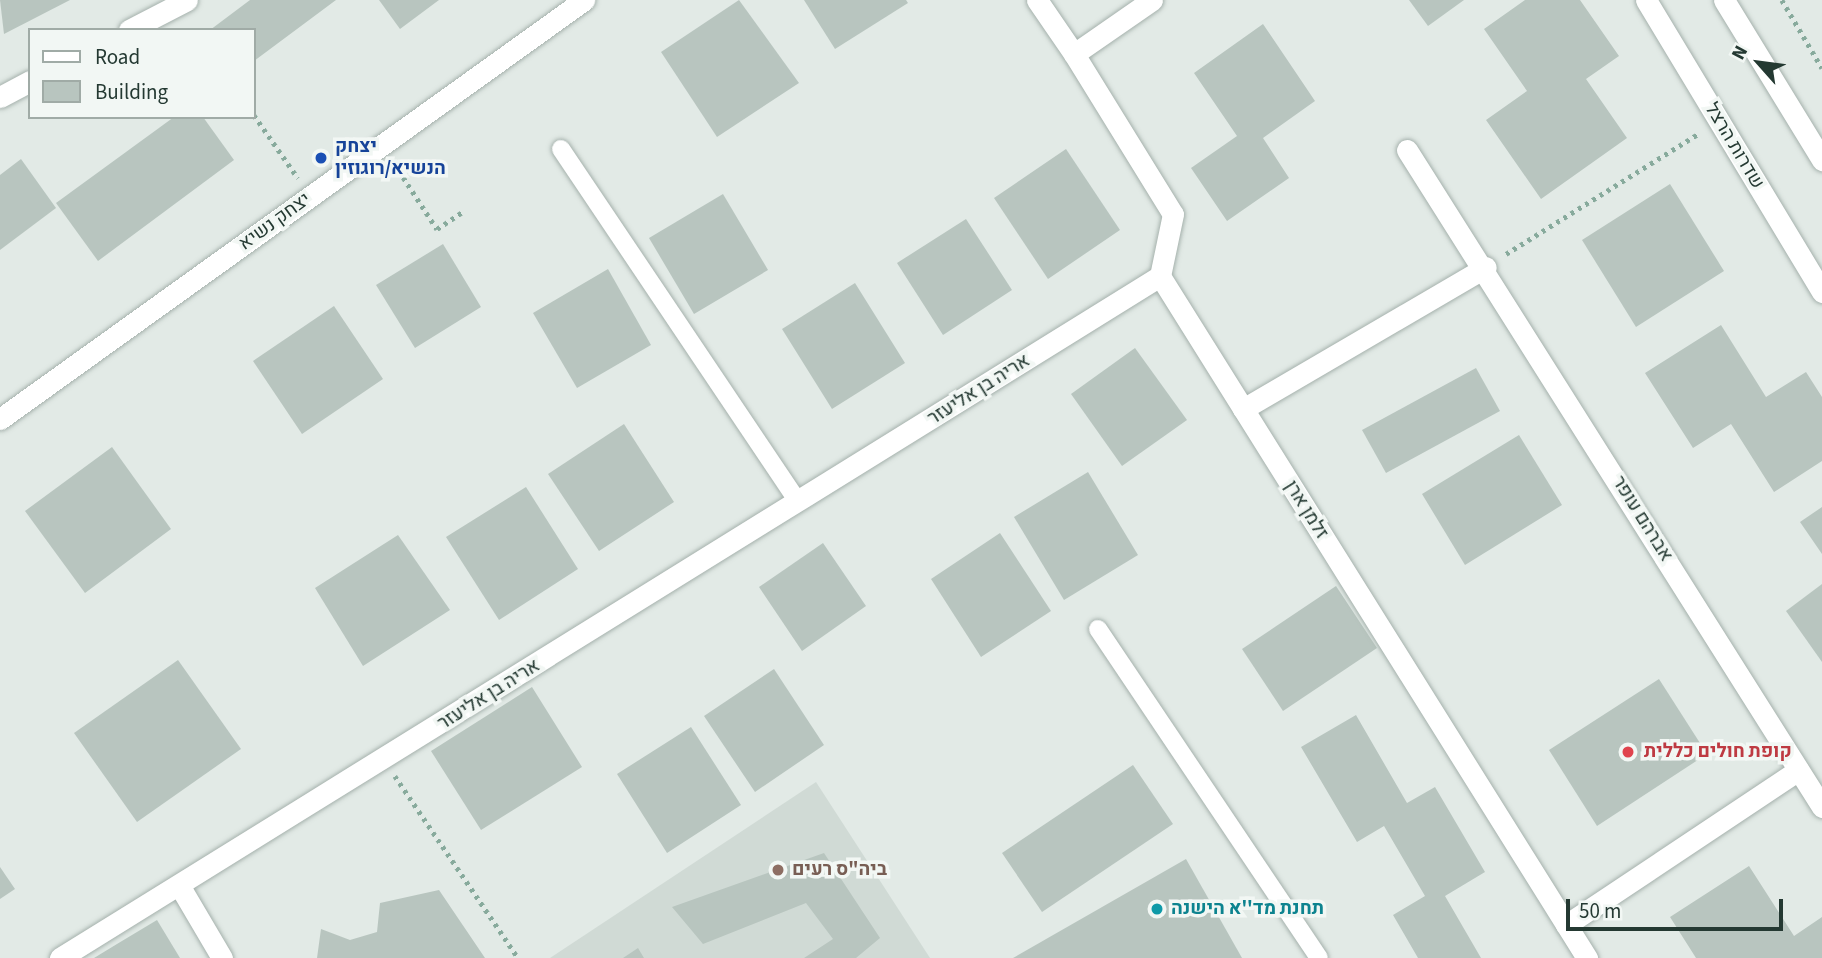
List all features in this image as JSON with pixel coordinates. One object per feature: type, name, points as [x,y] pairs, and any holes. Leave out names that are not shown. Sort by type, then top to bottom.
[{"type":"street","points":[[133,28],[187,0]]},
{"type":"street","name":"יצחק נשיא","points":[[0,419],[584,0]]},
{"type":"street","points":[[1037,0],[1074,54],[1173,214],[1160,276]]},
{"type":"street","points":[[1074,54],[1152,0]]},
{"type":"street","name":"שדרות הרצל","points":[[1646,0],[1822,292]]},
{"type":"street","points":[[1724,0],[1822,160]]},
{"type":"street","points":[[0,97],[28,82]]},
{"type":"street","name":"אברהם עופר","points":[[1407,150],[1486,267],[1822,807]]},
{"type":"street","points":[[1243,409],[1486,267]]},
{"type":"street","name":"זלמן ארן","points":[[1160,276],[1587,958]]},
{"type":"street","name":"אריה בן אליעזר","points":[[60,958],[384,761],[1160,276]]},
{"type":"street","points":[[1566,925],[1798,770]]},
{"type":"street","points":[[179,885],[222,958]]},
{"type":"lane","points":[[561,149],[798,502]]},
{"type":"lane","points":[[1098,629],[1319,958]]},
{"type":"path","points":[[1782,0],[1822,68]]},
{"type":"path","points":[[256,118],[310,196]]},
{"type":"path","points":[[1486,267],[1719,121]]},
{"type":"path","points":[[382,145],[437,229],[464,211]]},
{"type":"path","points":[[384,761],[519,958]]},
{"type":"shaded area","name":"ביה\"ס רעים","points":[[816,782],[930,958],[550,958]]},
{"type":"building","points":[[0,0],[70,0],[4,34]]},
{"type":"building","points":[[250,0],[336,0],[256,60],[256,28],[213,28]]},
{"type":"building","points":[[379,0],[439,0],[400,29]]},
{"type":"building","points":[[739,0],[799,83],[717,137],[661,52]]},
{"type":"building","points":[[804,0],[906,0],[908,3],[835,49]]},
{"type":"building","points":[[1409,0],[1464,0],[1428,26]]},
{"type":"building","points":[[1525,0],[1580,0],[1619,56],[1586,79],[1627,138],[1541,199],[1486,120],[1527,91],[1484,29]]},
{"type":"building","points":[[1263,24],[1315,101],[1263,138],[1289,178],[1227,221],[1191,168],[1237,136],[1194,73]]},
{"type":"building","points":[[171,119],[204,119],[234,160],[98,261],[56,203]]},
{"type":"building","points":[[1066,149],[1120,230],[1048,279],[994,198]]},
{"type":"building","points":[[21,159],[56,208],[0,250],[0,175]]},
{"type":"building","points":[[1670,184],[1724,271],[1636,327],[1582,240]]},
{"type":"building","points":[[723,194],[768,270],[694,314],[649,238]]},
{"type":"building","points":[[966,219],[1012,290],[943,335],[897,263]]},
{"type":"building","points":[[443,244],[481,307],[415,348],[376,285]]},
{"type":"building","points":[[608,269],[651,345],[577,388],[533,313]]},
{"type":"building","points":[[855,283],[905,363],[832,409],[782,329]]},
{"type":"building","points":[[334,306],[383,379],[302,434],[253,361]]},
{"type":"building","points":[[1721,325],[1766,397],[1806,372],[1822,397],[1822,461],[1774,492],[1731,424],[1693,448],[1645,373]]},
{"type":"building","points":[[1135,348],[1187,420],[1122,466],[1071,394]]},
{"type":"building","points":[[1476,368],[1500,411],[1386,473],[1362,430]]},
{"type":"building","points":[[624,424],[674,502],[599,551],[548,474]]},
{"type":"building","points":[[1519,435],[1562,505],[1465,565],[1422,494]]},
{"type":"building","points":[[112,447],[171,529],[85,593],[25,511]]},
{"type":"building","points":[[1088,472],[1138,555],[1064,600],[1014,517]]},
{"type":"building","points":[[526,487],[578,569],[499,620],[446,537]]},
{"type":"building","points":[[1822,507],[1822,554],[1800,522]]},
{"type":"building","points":[[1000,533],[1051,611],[981,657],[931,579]]},
{"type":"building","points":[[398,535],[450,610],[363,666],[315,588]]},
{"type":"building","points":[[823,543],[866,606],[802,651],[759,587]]},
{"type":"building","points":[[1822,584],[1822,662],[1786,611]]},
{"type":"building","points":[[1336,586],[1377,648],[1283,711],[1242,649]]},
{"type":"building","points":[[178,660],[241,749],[137,822],[74,733]]},
{"type":"building","points":[[774,669],[824,745],[755,792],[704,716]]},
{"type":"building","name":"קופת חולים כללית","points":[[1659,679],[1707,754],[1597,826],[1549,750]]},
{"type":"building","points":[[532,687],[582,767],[481,830],[431,751]]},
{"type":"building","points":[[1356,715],[1407,803],[1435,787],[1485,872],[1445,896],[1481,958],[1418,958],[1393,915],[1425,896],[1384,826],[1357,842],[1301,747]]},
{"type":"building","points":[[691,727],[741,805],[667,853],[617,774]]},
{"type":"building","points":[[1133,765],[1173,824],[1042,912],[1002,853]]},
{"type":"building","points":[[824,853],[880,938],[856,958],[804,958],[833,939],[806,903],[703,944],[672,907]]},
{"type":"building","name":"תחנת מד''א הישנה","points":[[1186,859],[1242,958],[1013,958]]},
{"type":"building","points":[[1749,866],[1794,936],[1822,917],[1822,958],[1696,958],[1670,917]]},
{"type":"building","points":[[0,867],[15,889],[0,899]]},
{"type":"building","points":[[439,890],[485,958],[317,958],[321,929],[350,940],[377,932],[380,903]]},
{"type":"building","points":[[157,920],[180,958],[94,958],[117,944]]},
{"type":"building","points":[[638,948],[644,958],[623,958]]},
{"type":"place","name":"יצחק הנשיא/רוגוזין","points":[[321,158]]},
{"type":"place","name":"קופת חולים כללית","points":[[1628,752]]},
{"type":"place","name":"ביה\"ס רעים","points":[[778,870]]},
{"type":"place","name":"תחנת מד''א הישנה","points":[[1157,909]]}]
